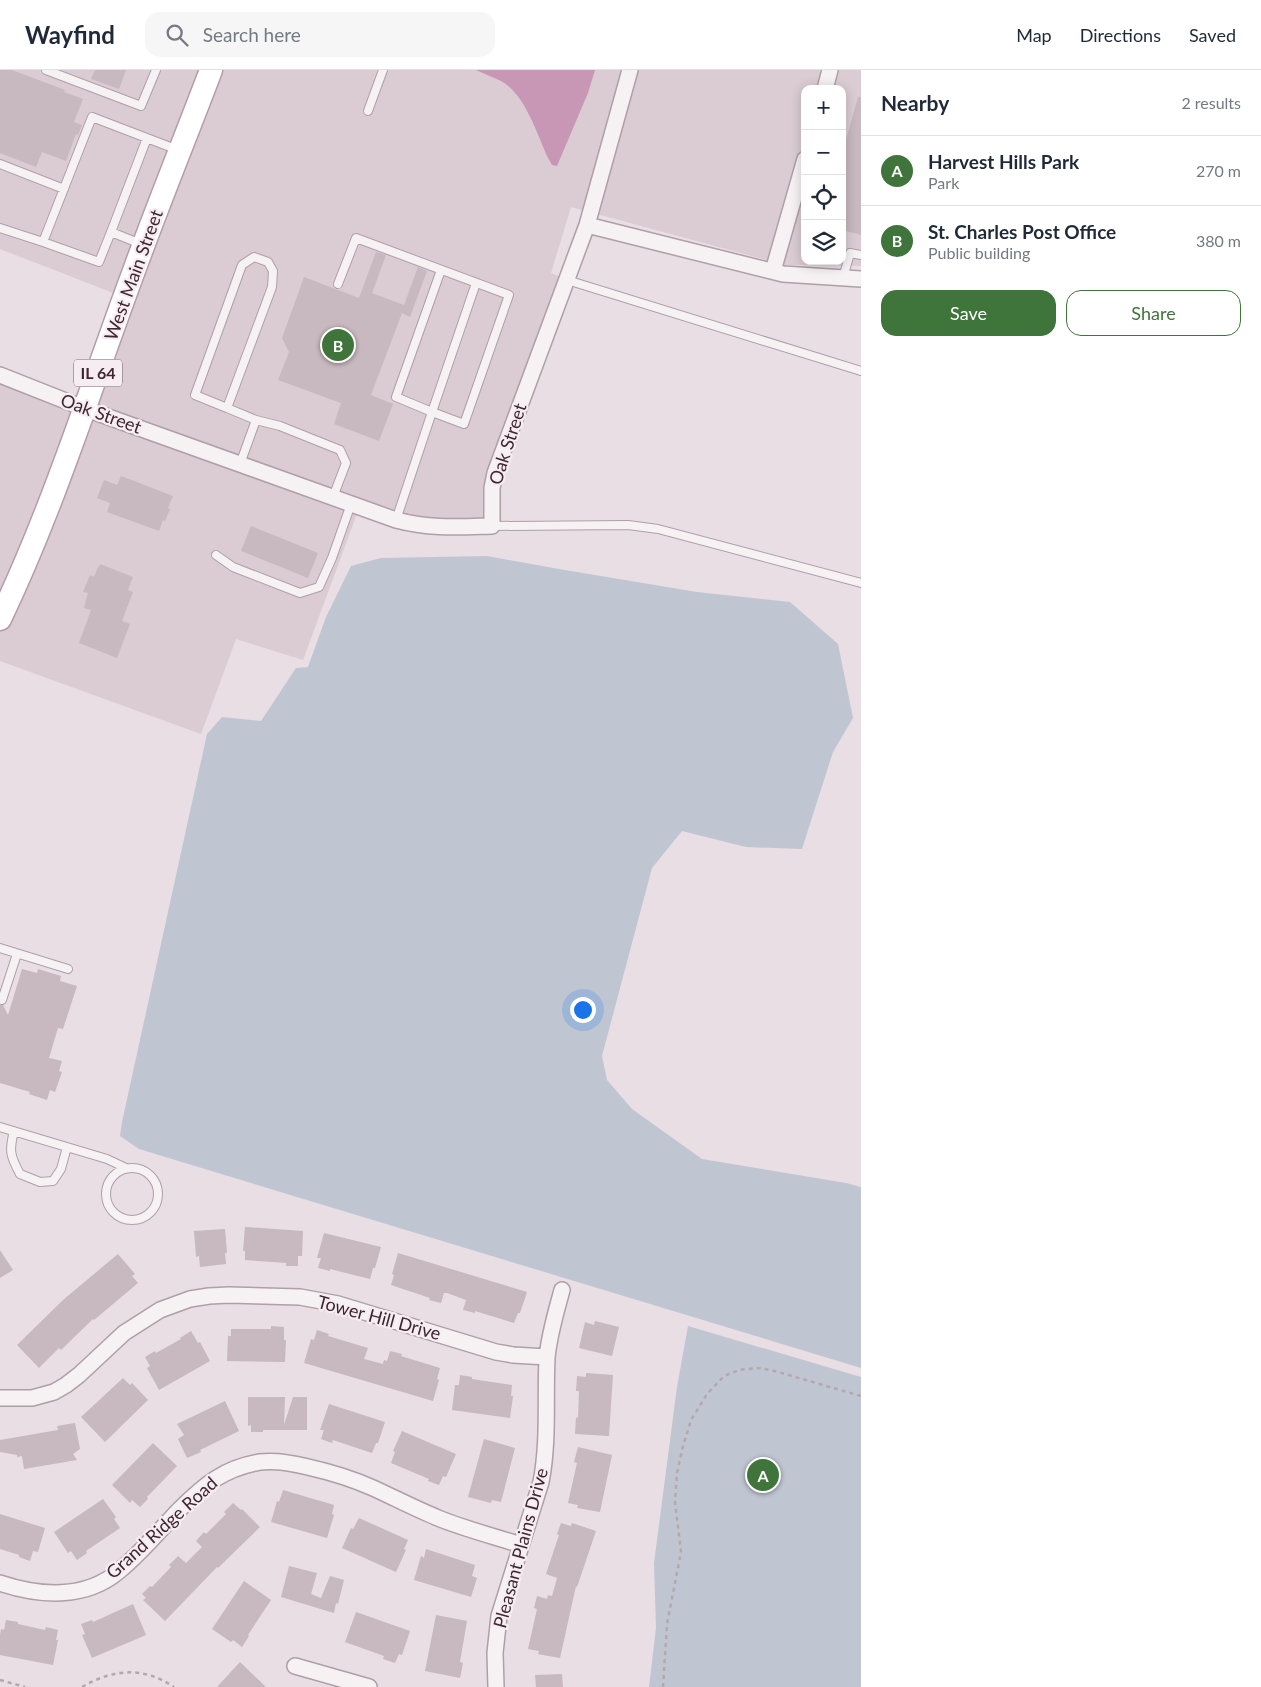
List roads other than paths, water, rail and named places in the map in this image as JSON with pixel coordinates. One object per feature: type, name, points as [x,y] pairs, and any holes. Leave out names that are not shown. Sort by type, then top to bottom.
[{"type":"main road","name":"West Main Street","points":[[0,618],[19,579],[86,409],[144,245],[211,70]]},
{"type":"street","name":"Oak Street","points":[[0,375],[86,409],[396,520],[418,526],[492,526],[492,488],[495,473],[587,225],[630,70]]},
{"type":"street","points":[[826,85],[830,70]]},
{"type":"street","points":[[773,271],[801,173]]},
{"type":"street","points":[[587,225],[783,274],[861,279]]},
{"type":"street","name":"Pleasant Plains Drive","points":[[496,1687],[495,1653],[499,1616],[541,1482],[544,1466],[547,1357],[562,1290]]},
{"type":"street","name":"Tower Hill Drive","points":[[0,1398],[32,1398],[54,1392],[79,1375],[124,1333],[160,1310],[190,1299],[209,1296],[300,1297],[338,1304],[496,1352],[547,1357]]},
{"type":"street","name":"Grand Ridge Road","points":[[0,1583],[21,1590],[46,1593],[69,1592],[92,1586],[118,1572],[207,1483],[245,1465],[271,1462],[285,1462],[361,1483],[440,1519],[521,1545]]},
{"type":"street","points":[[295,1666],[369,1687]]},
{"type":"lane","points":[[46,70],[141,106],[156,70]]},
{"type":"lane","points":[[368,111],[383,70]]},
{"type":"lane","points":[[43,242],[92,117],[180,151]]},
{"type":"lane","points":[[0,228],[99,262],[147,138]]},
{"type":"lane","points":[[0,164],[64,189]]},
{"type":"lane","points":[[111,232],[144,245]]},
{"type":"lane","points":[[338,284],[356,238],[509,295],[464,424],[396,397],[441,270]]},
{"type":"lane","points":[[843,278],[850,253],[861,255]]},
{"type":"lane","points":[[227,408],[272,287],[272,271],[268,262],[254,257],[242,265],[196,395],[227,408],[256,420],[280,426],[340,450],[346,463],[333,497]]},
{"type":"lane","points":[[567,280],[861,371]]},
{"type":"lane","points":[[396,520],[476,283]]},
{"type":"lane","points":[[240,464],[256,420]]},
{"type":"lane","points":[[216,555],[233,567],[300,593],[319,587],[332,558],[351,504]]},
{"type":"lane","points":[[492,526],[628,525],[658,529],[861,583]]},
{"type":"lane","points":[[0,948],[68,970]]},
{"type":"lane","points":[[2,1000],[17,954]]},
{"type":"lane","points":[[0,1127],[107,1159],[126,1168],[144,1171],[151,1176],[159,1192],[158,1202],[154,1210],[140,1220],[123,1220],[110,1209],[106,1202],[107,1185],[118,1172],[126,1168]]},
{"type":"lane","points":[[14,1131],[10,1146],[13,1162],[20,1174],[40,1182],[53,1181],[62,1170],[67,1147]]},
{"type":"place","name":"St. Charles Post Office","points":[[338,345]]},
{"type":"place","name":"Harvest Hills Park","points":[[763,1475]]}]
